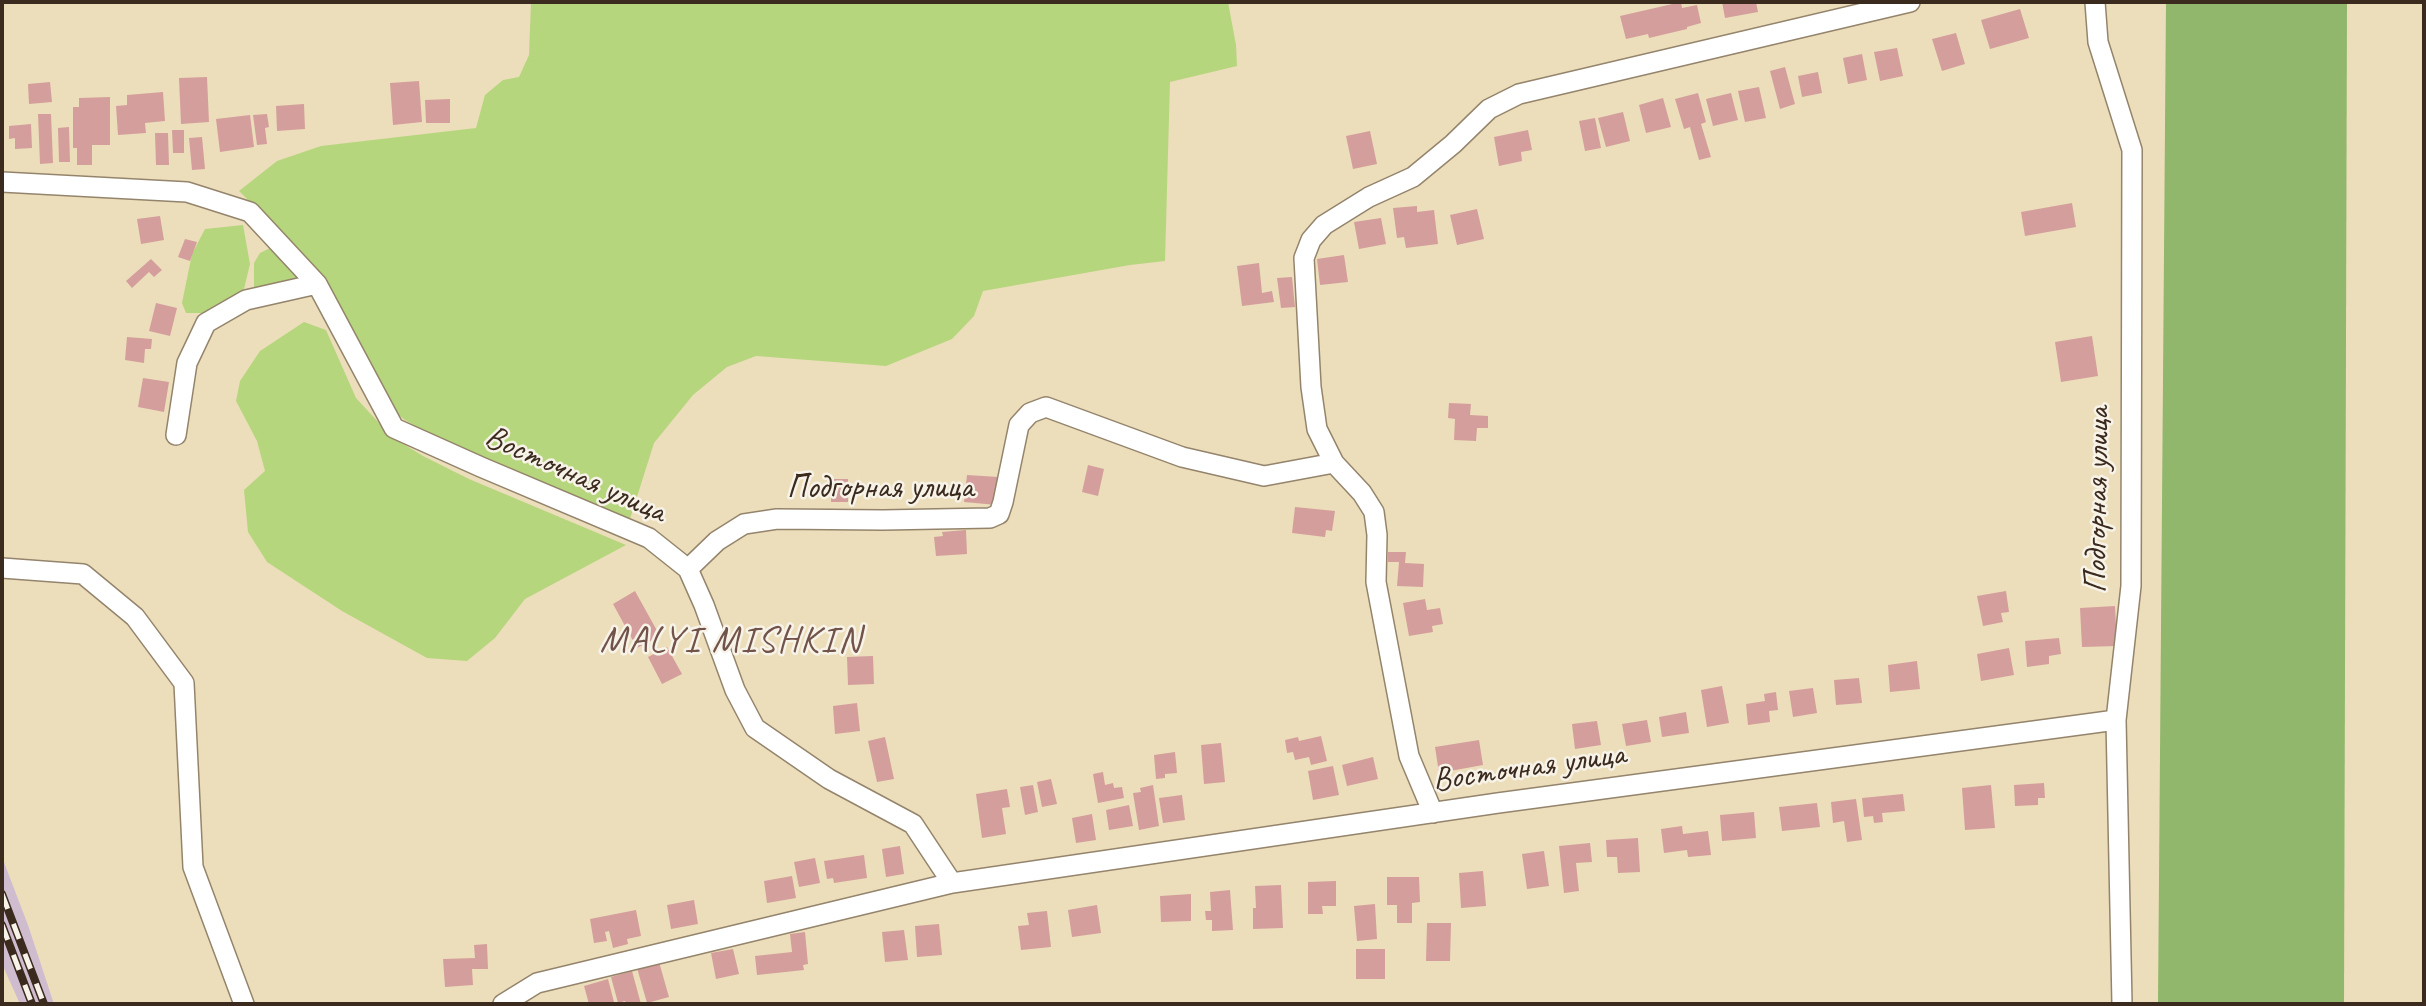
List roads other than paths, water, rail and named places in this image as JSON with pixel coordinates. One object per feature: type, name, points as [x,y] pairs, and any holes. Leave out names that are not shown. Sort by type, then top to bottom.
[{"type":"street","points":[[1433,813],[1409,756],[1376,582],[1377,535],[1374,512],[1362,493],[1334,463],[1317,429],[1311,387],[1304,258],[1311,240],[1324,225],[1369,197],[1413,177],[1489,109],[1520,94],[1910,2]]},
{"type":"street","name":"Подгорная улица","points":[[2095,2],[2098,42],[2132,150],[2131,586],[2116,720],[2122,1004]]},
{"type":"street","name":"Восточная улица","points":[[2,182],[187,192],[250,212],[317,284],[394,428],[649,538],[688,569],[735,690],[755,728],[829,779],[913,824],[952,883]]},
{"type":"street","points":[[176,435],[187,363],[206,323],[246,300],[317,284]]},
{"type":"street","name":"Подгорная улица","points":[[688,569],[716,541],[744,524],[755,522],[777,519],[990,519],[999,514],[1003,502],[1019,425],[1030,413],[1046,407],[1182,457],[1264,476],[1334,463]]},
{"type":"street","points":[[2,568],[83,574],[135,617],[184,683],[193,867],[244,1004]]},
{"type":"street","name":"Восточная улица","points":[[503,1004],[537,983],[952,883],[1433,813],[2116,720]]},
{"type":"railway","points":[[2,894],[44,1004]]},
{"type":"railway","points":[[2,925],[32,1004]]},
{"type":"district","name":"MALYI MISHKIN","points":[[731,641]]}]
